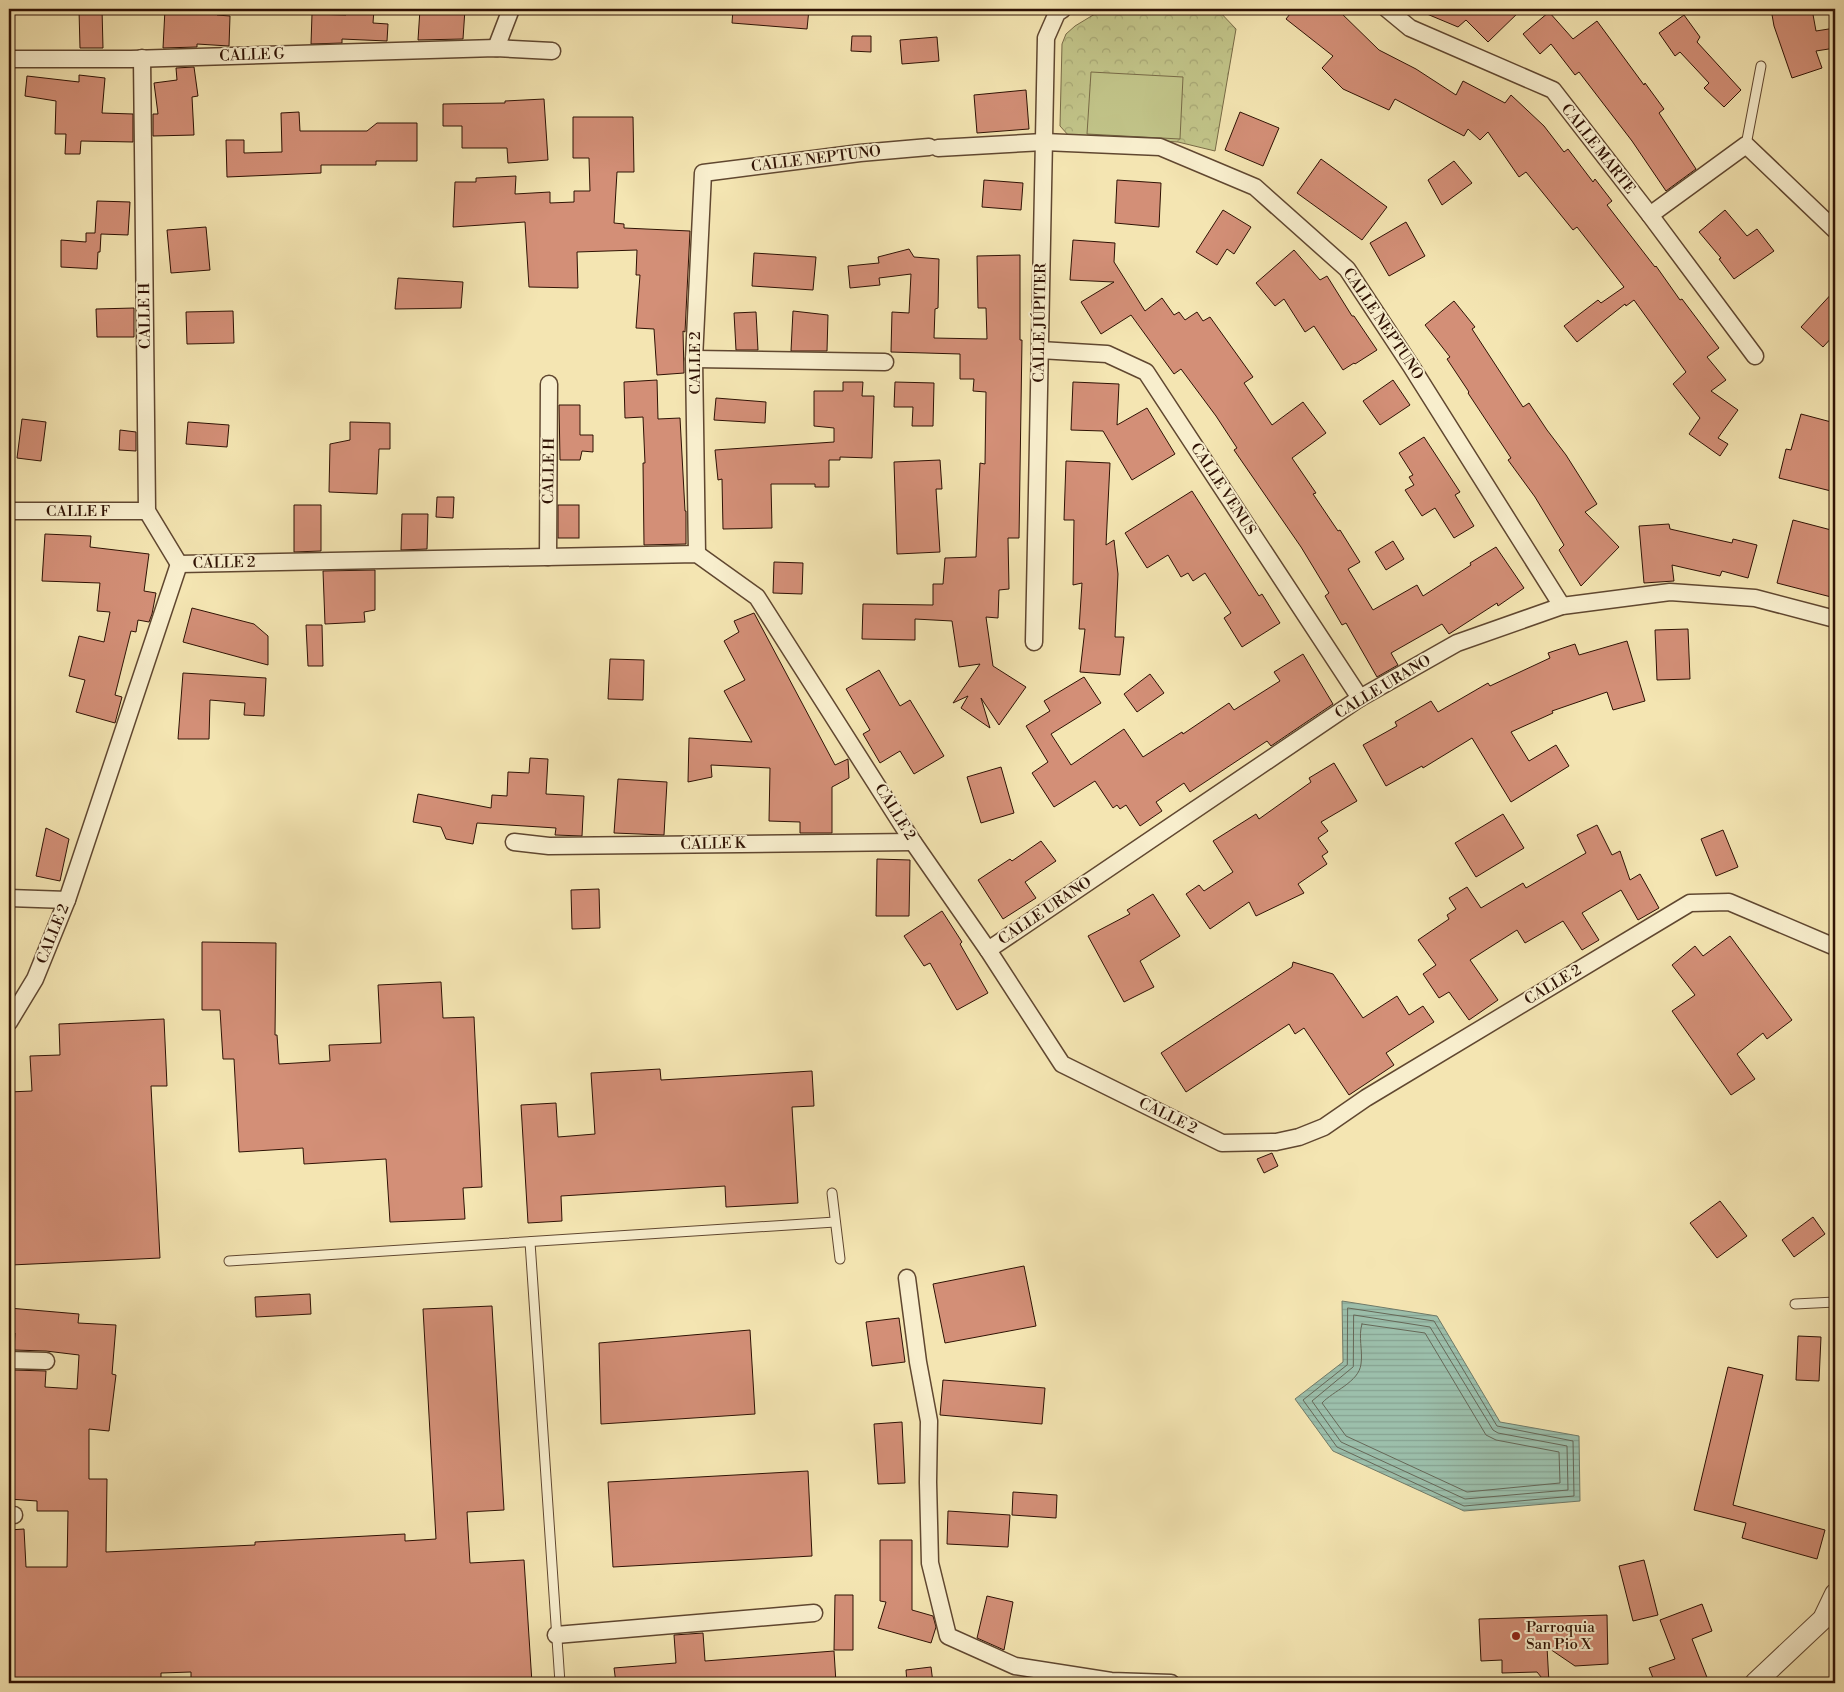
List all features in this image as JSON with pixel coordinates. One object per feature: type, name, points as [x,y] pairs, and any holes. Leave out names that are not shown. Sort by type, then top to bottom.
[{"type":"street","points":[[496,48],[511,9]]},
{"type":"street","name":"CALLE MARTE","points":[[1387,9],[1410,28],[1553,90],[1650,215],[1755,356]]},
{"type":"street","name":"CALLE JÚPITER","points":[[1034,642],[1046,38],[1058,10]]},
{"type":"street","name":"CALLE G","points":[[9,59],[142,58],[496,48],[552,51]]},
{"type":"street","name":"CALLE H","points":[[142,58],[147,511]]},
{"type":"street","name":"CALLE NEPTUNO","points":[[703,173],[860,153],[1044,142],[1160,147],[1255,187],[1347,269],[1411,366],[1562,606]]},
{"type":"street","points":[[1650,215],[1746,145],[1835,230]]},
{"type":"street","name":"CALLE 2","points":[[698,554],[694,359],[703,173]]},
{"type":"street","name":"CALLE VENUS","points":[[1040,350],[1107,354],[1146,372],[1360,698]]},
{"type":"street","points":[[694,359],[885,362]]},
{"type":"street","name":"CALLE H","points":[[548,557],[550,384]]},
{"type":"street","name":"CALLE F","points":[[9,511],[147,511]]},
{"type":"street","points":[[147,511],[179,564]]},
{"type":"street","name":"CALLE 2","points":[[9,1022],[35,979],[67,900],[179,564],[698,554],[757,597],[913,842],[988,950],[1062,1064],[1222,1143],[1254,1144],[1276,1142],[1299,1137],[1324,1127],[1366,1098],[1690,902],[1729,902],[1835,947]]},
{"type":"street","name":"CALLE URANO","points":[[988,950],[1360,698],[1457,643],[1562,606],[1670,592],[1755,598],[1835,619]]},
{"type":"street","name":"CALLE K","points":[[514,842],[559,846],[913,842]]},
{"type":"street","points":[[9,898],[67,900]]},
{"type":"street","points":[[906,1278],[929,1421],[930,1563],[948,1636],[1014,1666],[1111,1681],[1171,1683]]},
{"type":"street","points":[[9,1360],[46,1361]]},
{"type":"street","points":[[1755,1683],[1823,1619],[1835,1594]]},
{"type":"street","points":[[556,1635],[814,1614]]},
{"type":"lane","points":[[1746,145],[1761,66]]},
{"type":"lane","points":[[832,1193],[840,1259]]},
{"type":"lane","points":[[229,1261],[835,1222]]},
{"type":"lane","points":[[530,1242],[560,1683]]},
{"type":"lane","points":[[1795,1304],[1835,1302]]},
{"type":"green space","points":[[1103,9],[1217,9],[1236,29],[1215,151],[1178,142],[1069,136],[1060,126],[1062,44],[1066,34],[1075,26]]},
{"type":"green space","points":[[1091,72],[1183,77],[1180,139],[1087,134]]},
{"type":"water","points":[[1342,1301],[1437,1316],[1500,1422],[1579,1436],[1580,1501],[1464,1511],[1333,1451],[1295,1399],[1343,1362]]},
{"type":"building","points":[[102,9],[103,48],[80,48],[79,10]]},
{"type":"building","points":[[165,9],[207,9],[207,11],[217,12],[217,15],[230,16],[229,46],[197,44],[197,47],[163,48]]},
{"type":"building","points":[[346,9],[374,9],[373,23],[388,24],[387,41],[342,39],[342,43],[311,44],[312,14],[346,15]]},
{"type":"building","points":[[420,9],[465,9],[463,39],[418,40]]},
{"type":"building","points":[[733,9],[809,9],[807,29],[732,23]]},
{"type":"building","points":[[1294,9],[1337,9],[1379,50],[1416,69],[1456,95],[1463,81],[1505,103],[1511,95],[1544,126],[1564,152],[1568,149],[1593,182],[1595,179],[1612,201],[1607,205],[1719,348],[1707,357],[1726,380],[1711,391],[1738,410],[1718,438],[1728,444],[1720,456],[1689,434],[1700,418],[1673,384],[1686,372],[1634,300],[1626,306],[1625,304],[1577,342],[1564,326],[1598,300],[1601,303],[1624,287],[1577,227],[1573,230],[1526,172],[1519,177],[1488,132],[1480,140],[1468,129],[1464,136],[1395,99],[1389,110],[1343,89],[1322,68],[1333,56],[1286,19]]},
{"type":"building","points":[[1415,9],[1522,9],[1488,42],[1466,20],[1458,27]]},
{"type":"building","points":[[1771,9],[1812,9],[1816,31],[1835,28],[1835,48],[1816,51],[1822,68],[1792,78],[1774,26]]},
{"type":"building","points":[[1549,12],[1573,39],[1597,21],[1664,109],[1659,113],[1696,169],[1666,191],[1632,141],[1579,72],[1575,75],[1551,44],[1540,54],[1523,34]]},
{"type":"building","points":[[1684,15],[1700,37],[1697,42],[1741,90],[1724,107],[1704,88],[1709,83],[1680,52],[1675,56],[1659,33]]},
{"type":"building","points":[[852,36],[871,36],[871,52],[851,51]]},
{"type":"building","points":[[937,37],[939,61],[902,64],[900,40]]},
{"type":"building","points":[[194,67],[198,96],[192,97],[194,135],[153,136],[153,114],[158,114],[154,83],[177,80],[176,68]]},
{"type":"building","points":[[79,75],[105,78],[102,113],[133,114],[133,142],[81,141],[80,154],[65,154],[66,134],[55,134],[56,101],[25,96],[27,76],[79,82]]},
{"type":"building","points":[[1026,90],[1029,129],[977,133],[974,95]]},
{"type":"building","points":[[544,99],[548,160],[508,163],[507,148],[462,148],[462,126],[443,126],[443,104],[505,103],[505,101]]},
{"type":"building","points":[[299,112],[300,131],[367,131],[377,123],[417,123],[417,161],[376,161],[376,165],[321,165],[321,173],[227,177],[226,140],[244,140],[244,153],[282,152],[281,113]]},
{"type":"building","points":[[1240,112],[1279,128],[1263,166],[1225,150]]},
{"type":"building","points":[[573,117],[633,117],[634,172],[617,172],[614,223],[624,224],[624,228],[690,231],[685,332],[683,331],[684,373],[657,375],[654,329],[636,328],[640,275],[636,275],[637,250],[577,252],[578,288],[529,287],[525,222],[453,227],[455,182],[476,182],[476,178],[516,176],[515,194],[550,192],[550,203],[574,202],[574,191],[590,191],[589,158],[573,158]]},
{"type":"building","points":[[1321,159],[1387,207],[1362,240],[1297,193]]},
{"type":"building","points":[[1454,161],[1472,183],[1442,205],[1428,180]]},
{"type":"building","points":[[984,180],[1023,183],[1021,210],[982,207]]},
{"type":"building","points":[[1117,180],[1161,183],[1159,227],[1115,223]]},
{"type":"building","points":[[97,201],[130,202],[128,235],[101,234],[97,269],[61,267],[61,240],[86,242],[86,233],[95,233]]},
{"type":"building","points":[[1223,210],[1251,227],[1234,254],[1227,249],[1217,265],[1196,252]]},
{"type":"building","points":[[1725,210],[1747,236],[1757,229],[1774,251],[1734,279],[1719,259],[1721,258],[1699,232]]},
{"type":"building","points":[[1406,222],[1425,256],[1389,276],[1370,243]]},
{"type":"building","points":[[206,227],[210,270],[171,273],[167,230]]},
{"type":"building","points":[[1073,240],[1115,243],[1114,262],[1145,311],[1162,298],[1174,315],[1179,312],[1185,320],[1197,312],[1203,321],[1210,317],[1253,377],[1244,383],[1272,425],[1303,402],[1326,433],[1292,458],[1316,493],[1313,494],[1338,531],[1340,530],[1360,562],[1348,569],[1373,610],[1417,585],[1423,596],[1496,547],[1524,588],[1498,606],[1497,603],[1449,634],[1442,624],[1391,653],[1398,665],[1377,677],[1346,623],[1342,625],[1325,596],[1329,593],[1301,547],[1234,450],[1237,448],[1216,416],[1181,369],[1174,374],[1131,315],[1101,334],[1081,302],[1114,282],[1070,280]]},
{"type":"building","points":[[909,249],[914,257],[939,259],[938,308],[935,309],[934,338],[987,339],[986,308],[978,308],[977,256],[1020,255],[1020,340],[1022,340],[1019,538],[1008,538],[1009,589],[999,590],[998,618],[986,617],[993,666],[1026,687],[999,725],[981,698],[990,728],[961,708],[968,696],[953,703],[980,664],[959,667],[952,621],[915,619],[915,640],[862,639],[863,604],[933,605],[933,584],[943,584],[945,558],[976,557],[980,463],[985,464],[986,392],[973,391],[974,379],[960,379],[960,354],[891,352],[892,312],[909,313],[911,274],[879,278],[880,285],[850,288],[848,266],[879,263],[878,257]]},
{"type":"building","points":[[1294,250],[1320,280],[1327,276],[1352,316],[1354,316],[1377,350],[1343,370],[1314,326],[1305,332],[1284,299],[1275,306],[1256,283]]},
{"type":"building","points":[[754,253],[816,257],[813,290],[752,286]]},
{"type":"building","points":[[398,278],[463,282],[461,308],[395,309]]},
{"type":"building","points":[[1835,290],[1835,334],[1823,347],[1801,327]]},
{"type":"building","points":[[1454,301],[1475,327],[1472,329],[1523,407],[1529,403],[1566,455],[1597,504],[1585,512],[1619,547],[1581,586],[1559,550],[1564,545],[1535,497],[1508,460],[1511,458],[1447,359],[1450,357],[1425,325]]},
{"type":"building","points":[[134,308],[134,337],[97,337],[96,309]]},
{"type":"building","points":[[233,311],[234,343],[187,344],[186,312]]},
{"type":"building","points":[[793,311],[828,315],[827,351],[791,351]]},
{"type":"building","points":[[756,312],[758,350],[736,350],[734,313]]},
{"type":"building","points":[[657,380],[658,419],[680,418],[686,511],[686,544],[644,545],[643,463],[645,463],[643,417],[625,418],[624,382]]},
{"type":"building","points":[[1393,380],[1410,405],[1380,425],[1363,401]]},
{"type":"building","points":[[843,382],[863,382],[862,396],[874,396],[872,458],[840,457],[840,460],[829,460],[829,487],[815,487],[815,484],[771,484],[772,528],[723,529],[722,479],[718,480],[715,450],[834,442],[834,428],[814,426],[814,391],[843,391]]},
{"type":"building","points":[[895,382],[934,383],[933,426],[912,426],[913,407],[894,407]]},
{"type":"building","points":[[1073,382],[1119,384],[1117,425],[1147,408],[1175,454],[1132,480],[1103,431],[1071,430]]},
{"type":"building","points":[[716,398],[766,402],[765,423],[714,420]]},
{"type":"building","points":[[559,405],[580,405],[580,435],[593,435],[593,452],[582,451],[580,460],[560,460]]},
{"type":"building","points":[[1801,414],[1835,423],[1835,492],[1779,478],[1786,449],[1791,450]]},
{"type":"building","points":[[22,419],[46,422],[41,461],[17,458]]},
{"type":"building","points":[[188,422],[229,425],[227,447],[186,444]]},
{"type":"building","points":[[350,422],[390,423],[390,449],[379,449],[377,494],[329,492],[330,444],[350,440]]},
{"type":"building","points":[[120,430],[136,432],[136,451],[119,450]]},
{"type":"building","points":[[1424,437],[1460,492],[1455,495],[1474,526],[1454,538],[1435,508],[1422,516],[1405,490],[1414,485],[1409,477],[1413,475],[1399,453]]},
{"type":"building","points":[[940,460],[942,489],[936,489],[940,552],[897,554],[894,462]]},
{"type":"building","points":[[1066,461],[1110,463],[1106,545],[1114,540],[1118,574],[1115,637],[1124,637],[1120,675],[1080,672],[1085,629],[1079,629],[1082,583],[1073,585],[1074,520],[1064,520]]},
{"type":"building","points":[[1192,491],[1259,596],[1262,594],[1280,623],[1242,647],[1224,618],[1231,613],[1205,573],[1193,581],[1188,573],[1181,577],[1168,555],[1147,568],[1125,533]]},
{"type":"building","points":[[437,497],[454,497],[453,518],[436,517]]},
{"type":"building","points":[[294,505],[321,505],[321,551],[294,552]]},
{"type":"building","points":[[558,505],[579,505],[579,538],[558,538]]},
{"type":"building","points":[[402,514],[428,514],[427,549],[401,550]]},
{"type":"building","points":[[1793,520],[1835,531],[1835,598],[1777,583]]},
{"type":"building","points":[[1669,524],[1670,529],[1732,543],[1733,539],[1757,545],[1748,578],[1722,571],[1720,576],[1672,565],[1674,581],[1644,583],[1639,526]]},
{"type":"building","points":[[45,534],[91,536],[90,547],[149,554],[144,591],[156,593],[152,614],[149,622],[138,620],[136,632],[131,631],[115,695],[122,697],[115,723],[76,712],[85,680],[69,676],[79,636],[104,642],[110,612],[97,611],[100,583],[42,581]]},
{"type":"building","points":[[1393,541],[1404,559],[1386,570],[1375,552]]},
{"type":"building","points":[[774,562],[803,563],[802,594],[773,593]]},
{"type":"building","points":[[375,570],[375,610],[364,612],[365,622],[325,624],[323,571]]},
{"type":"building","points":[[192,608],[254,624],[268,636],[268,665],[183,642]]},
{"type":"building","points":[[754,613],[835,765],[848,759],[849,778],[832,787],[832,833],[800,833],[800,822],[769,821],[770,768],[711,765],[712,777],[688,782],[689,738],[752,742],[724,691],[745,680],[724,641],[739,632],[734,621]]},
{"type":"building","points":[[306,625],[322,625],[323,666],[308,666]]},
{"type":"building","points":[[1688,629],[1690,679],[1657,680],[1655,630]]},
{"type":"building","points":[[1627,641],[1645,701],[1613,710],[1607,692],[1552,711],[1553,713],[1511,732],[1529,761],[1556,745],[1569,766],[1511,802],[1472,738],[1423,768],[1422,766],[1386,786],[1363,745],[1397,726],[1395,722],[1431,701],[1438,712],[1488,683],[1490,686],[1550,658],[1548,653],[1575,644],[1579,655]]},
{"type":"building","points":[[1303,654],[1333,704],[1271,746],[1267,741],[1190,792],[1184,783],[1156,802],[1162,811],[1140,826],[1126,805],[1120,809],[1117,805],[1113,808],[1095,781],[1054,807],[1032,773],[1048,762],[1026,726],[1050,711],[1044,701],[1084,677],[1101,703],[1051,734],[1071,765],[1124,729],[1143,757],[1182,732],[1183,734],[1229,703],[1234,710],[1280,681],[1274,672]]},
{"type":"building","points":[[610,659],[644,660],[643,700],[608,699]]},
{"type":"building","points":[[879,670],[900,706],[910,700],[944,756],[914,774],[900,751],[880,763],[863,734],[870,730],[846,689]]},
{"type":"building","points":[[183,673],[266,678],[264,716],[244,715],[245,703],[210,700],[209,739],[178,739]]},
{"type":"building","points":[[1150,674],[1164,693],[1137,712],[1124,694]]},
{"type":"building","points":[[530,758],[548,759],[546,794],[584,796],[582,836],[555,835],[556,828],[477,823],[473,844],[446,839],[441,827],[413,822],[418,794],[491,808],[492,795],[507,796],[508,772],[529,773]]},
{"type":"building","points":[[1334,763],[1357,801],[1321,822],[1328,831],[1318,838],[1328,852],[1322,856],[1327,864],[1298,884],[1304,893],[1256,916],[1249,902],[1210,929],[1186,894],[1199,885],[1204,891],[1233,872],[1213,841],[1256,814],[1259,819],[1311,782],[1309,778]]},
{"type":"building","points":[[1001,767],[1014,813],[981,823],[967,777]]},
{"type":"building","points":[[618,779],[667,782],[664,835],[614,833]]},
{"type":"building","points":[[1503,814],[1524,848],[1476,877],[1455,843]]},
{"type":"building","points":[[1597,825],[1612,855],[1620,851],[1630,880],[1640,874],[1659,908],[1638,920],[1621,890],[1582,913],[1599,940],[1582,950],[1563,921],[1525,943],[1517,930],[1470,960],[1498,1000],[1469,1020],[1449,992],[1439,998],[1423,974],[1436,965],[1418,940],[1449,919],[1447,915],[1456,909],[1449,898],[1467,887],[1481,908],[1523,883],[1526,888],[1586,853],[1577,835]]},
{"type":"building","points":[[46,828],[69,839],[60,881],[36,876]]},
{"type":"building","points":[[1723,830],[1738,867],[1716,876],[1701,839]]},
{"type":"building","points":[[1041,841],[1056,861],[1025,882],[1036,898],[1003,919],[978,880],[1010,859],[1012,861]]},
{"type":"building","points":[[877,859],[910,860],[909,916],[876,916]]},
{"type":"building","points":[[599,889],[600,928],[572,929],[571,890]]},
{"type":"building","points":[[1153,894],[1180,936],[1140,961],[1154,987],[1124,1002],[1088,936],[1130,914],[1127,910]]},
{"type":"building","points":[[942,911],[962,942],[960,944],[988,993],[957,1010],[930,963],[924,966],[904,936]]},
{"type":"building","points":[[1730,936],[1792,1020],[1767,1039],[1763,1033],[1737,1054],[1755,1079],[1731,1095],[1672,1011],[1695,995],[1672,965],[1695,946],[1703,956]]},
{"type":"building","points":[[202,942],[276,943],[275,1035],[277,1035],[279,1064],[330,1061],[329,1045],[381,1043],[378,985],[441,982],[443,1018],[474,1017],[482,1187],[463,1188],[465,1219],[390,1222],[386,1159],[304,1164],[303,1148],[239,1152],[234,1059],[223,1059],[220,1010],[202,1010]]},
{"type":"building","points":[[1293,962],[1333,974],[1363,1018],[1397,996],[1409,1015],[1423,1006],[1434,1022],[1386,1053],[1394,1065],[1349,1095],[1304,1028],[1295,1034],[1289,1024],[1186,1092],[1161,1053],[1292,967]]},
{"type":"building","points":[[164,1019],[167,1086],[151,1086],[160,1258],[11,1265],[9,1092],[32,1091],[30,1056],[60,1055],[59,1024]]},
{"type":"building","points":[[660,1069],[661,1080],[812,1071],[814,1106],[792,1107],[798,1203],[726,1207],[725,1186],[561,1196],[562,1221],[528,1223],[521,1105],[556,1103],[558,1137],[595,1134],[591,1073]]},
{"type":"building","points":[[1272,1153],[1278,1166],[1264,1173],[1257,1159]]},
{"type":"building","points":[[1720,1201],[1747,1236],[1717,1258],[1690,1223]]},
{"type":"building","points":[[1813,1217],[1825,1234],[1794,1257],[1782,1240]]},
{"type":"building","points":[[1024,1266],[1036,1326],[945,1343],[933,1284]]},
{"type":"building","points":[[310,1294],[311,1314],[256,1317],[255,1297]]},
{"type":"building","points":[[492,1306],[504,1510],[467,1512],[470,1563],[524,1560],[532,1683],[191,1683],[191,1672],[161,1673],[161,1683],[9,1683],[9,1530],[24,1529],[26,1567],[67,1567],[68,1511],[37,1511],[37,1501],[9,1499],[9,1372],[13,1373],[13,1370],[46,1371],[45,1387],[77,1389],[79,1355],[14,1350],[15,1333],[9,1333],[9,1308],[79,1314],[78,1323],[116,1325],[112,1374],[116,1375],[109,1431],[89,1429],[89,1479],[107,1479],[106,1552],[255,1545],[255,1542],[405,1534],[405,1541],[436,1539],[423,1309]]},
{"type":"building","points":[[899,1318],[905,1362],[872,1366],[866,1322]]},
{"type":"building","points":[[750,1330],[755,1414],[601,1424],[599,1343]]},
{"type":"building","points":[[1798,1336],[1821,1337],[1819,1381],[1796,1380]]},
{"type":"building","points":[[1728,1367],[1763,1375],[1733,1505],[1825,1530],[1817,1559],[1742,1538],[1746,1523],[1694,1510]]},
{"type":"building","points":[[943,1380],[1045,1388],[1042,1424],[940,1415]]},
{"type":"building","points":[[902,1422],[905,1483],[878,1484],[874,1424]]},
{"type":"building","points":[[808,1471],[812,1556],[613,1567],[608,1482]]},
{"type":"building","points":[[1013,1492],[1057,1495],[1056,1518],[1012,1515]]},
{"type":"building","points":[[948,1511],[1010,1515],[1008,1547],[947,1544]]},
{"type":"building","points":[[880,1540],[912,1540],[912,1610],[933,1616],[936,1627],[931,1643],[878,1628],[886,1602],[880,1601]]},
{"type":"building","points":[[1644,1560],[1658,1615],[1633,1621],[1619,1566]]},
{"type":"building","points":[[835,1595],[853,1595],[853,1650],[834,1650]]},
{"type":"building","points":[[987,1596],[1013,1602],[1004,1650],[977,1638]]},
{"type":"building","points":[[1702,1604],[1712,1631],[1692,1639],[1708,1680],[1700,1683],[1655,1683],[1649,1668],[1675,1659],[1660,1620]]},
{"type":"building","points":[[1607,1615],[1608,1664],[1575,1666],[1547,1647],[1549,1683],[1546,1683],[1537,1672],[1502,1673],[1502,1660],[1481,1661],[1479,1619]]},
{"type":"building","points":[[703,1633],[705,1661],[834,1651],[836,1683],[616,1683],[614,1668],[676,1663],[674,1635]]},
{"type":"building","points":[[931,1667],[933,1683],[907,1683],[906,1670]]},
{"type":"place","name":"Parroquia San Pio X","points":[[1516,1636]]}]
